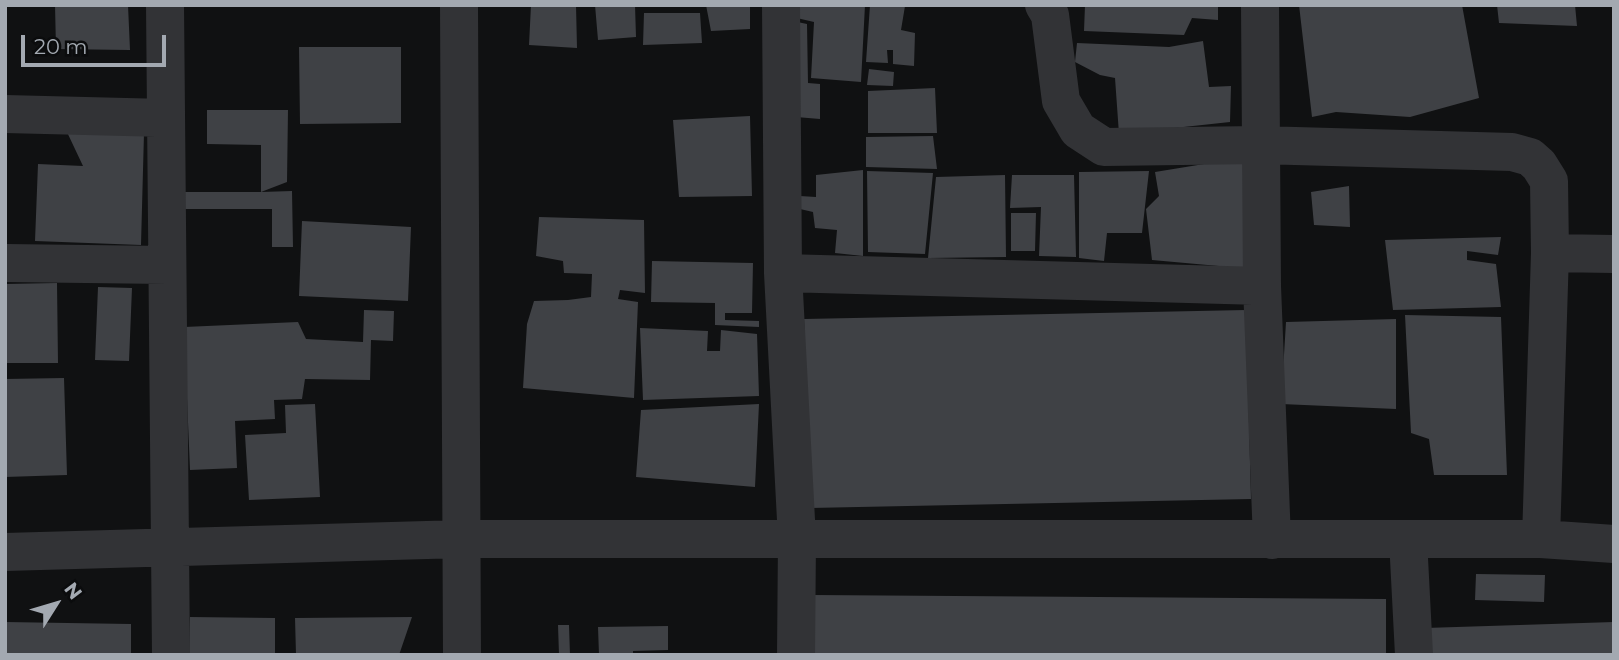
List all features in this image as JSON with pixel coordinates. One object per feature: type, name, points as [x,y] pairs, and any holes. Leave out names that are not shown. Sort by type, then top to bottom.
[{"type":"street","points":[[165,5],[171,655]]},
{"type":"street","points":[[459,5],[462,655]]},
{"type":"street","points":[[780,5],[783,273],[797,539],[796,655]]},
{"type":"street","points":[[1044,5],[1050,15],[1061,102],[1078,130],[1104,147],[1259,145],[1511,152],[1530,157],[1549,181],[1550,253],[1541,539]]},
{"type":"street","points":[[1259,5],[1262,286],[1272,540]]},
{"type":"street","points":[[5,114],[166,118]]},
{"type":"street","points":[[1550,253],[1614,254]]},
{"type":"street","points":[[5,263],[167,265]]},
{"type":"street","points":[[783,273],[1262,286]]},
{"type":"street","points":[[5,552],[462,539],[1541,539],[1614,544]]},
{"type":"street","points":[[1408,539],[1414,655]]},
{"type":"building","points":[[55,5],[128,5],[130,50],[56,49]]},
{"type":"building","points":[[531,5],[576,5],[577,48],[529,45]]},
{"type":"building","points":[[595,5],[635,5],[636,37],[598,40]]},
{"type":"building","points":[[706,5],[750,5],[750,29],[711,31]]},
{"type":"building","points":[[789,5],[865,5],[861,82],[811,78],[814,22],[788,16]]},
{"type":"building","points":[[870,5],[905,6],[901,30],[915,33],[914,66],[893,64],[893,50],[887,50],[888,63],[866,62]]},
{"type":"building","points":[[1085,5],[1218,5],[1218,20],[1192,18],[1184,35],[1084,31]]},
{"type":"building","points":[[1299,5],[1462,5],[1479,98],[1410,117],[1336,112],[1312,117]]},
{"type":"building","points":[[1497,5],[1575,5],[1577,26],[1499,23]]},
{"type":"building","points":[[644,13],[700,13],[702,43],[643,45]]},
{"type":"building","points":[[783,19],[807,24],[808,83],[820,84],[820,119],[796,117]]},
{"type":"building","points":[[1203,41],[1209,87],[1231,86],[1230,122],[1119,134],[1115,78],[1100,75],[1075,62],[1077,43],[1169,47]]},
{"type":"building","points":[[299,47],[401,47],[401,123],[300,124]]},
{"type":"building","points":[[869,69],[894,72],[893,86],[867,85]]},
{"type":"building","points":[[935,88],[937,133],[868,133],[868,91]]},
{"type":"building","points":[[207,110],[288,110],[287,182],[261,192],[261,145],[207,144]]},
{"type":"building","points":[[750,116],[752,196],[679,197],[673,120]]},
{"type":"building","points":[[66,130],[144,133],[141,245],[35,241],[38,164],[83,166]]},
{"type":"building","points":[[933,136],[937,169],[866,167],[866,137]]},
{"type":"building","points":[[1247,157],[1252,269],[1152,260],[1146,209],[1159,196],[1155,172]]},
{"type":"building","points":[[863,170],[863,256],[835,253],[837,230],[815,228],[813,212],[800,209],[800,196],[816,197],[816,175]]},
{"type":"building","points":[[867,171],[933,173],[925,254],[868,252]]},
{"type":"building","points":[[1149,171],[1142,233],[1107,233],[1104,261],[1079,258],[1079,172]]},
{"type":"building","points":[[1005,175],[1006,257],[928,258],[936,177]]},
{"type":"building","points":[[1012,175],[1074,175],[1076,257],[1039,256],[1041,207],[1010,208]]},
{"type":"building","points":[[1349,186],[1350,227],[1314,225],[1311,192]]},
{"type":"building","points":[[292,191],[293,247],[272,247],[272,209],[179,209],[179,192]]},
{"type":"building","points":[[1011,213],[1036,213],[1035,251],[1011,251]]},
{"type":"building","points":[[539,217],[644,220],[645,293],[620,290],[618,299],[638,302],[634,398],[523,388],[527,324],[534,301],[591,297],[592,274],[564,273],[563,261],[536,256]]},
{"type":"building","points":[[302,221],[411,227],[408,301],[299,296]]},
{"type":"building","points":[[1501,237],[1498,255],[1467,251],[1467,260],[1496,264],[1501,307],[1393,310],[1385,240]]},
{"type":"building","points":[[652,261],[753,263],[752,313],[725,313],[725,320],[759,321],[759,327],[715,325],[715,303],[651,302]]},
{"type":"building","points":[[57,283],[58,363],[5,363],[5,284]]},
{"type":"building","points":[[98,287],[132,288],[129,361],[95,360]]},
{"type":"building","points":[[364,310],[394,311],[393,341],[371,340],[370,380],[305,379],[302,399],[274,400],[275,419],[235,421],[237,468],[190,470],[184,327],[298,322],[306,339],[363,342]]},
{"type":"building","points":[[1246,310],[1251,499],[810,508],[804,319]]},
{"type":"building","points":[[1405,315],[1501,317],[1507,475],[1434,475],[1429,439],[1411,433]]},
{"type":"building","points":[[1396,319],[1396,409],[1281,404],[1286,322]]},
{"type":"building","points":[[640,328],[708,331],[707,351],[720,351],[721,330],[757,334],[759,396],[643,400]]},
{"type":"building","points":[[64,378],[67,475],[5,477],[5,379]]},
{"type":"building","points":[[315,404],[320,497],[249,500],[245,435],[286,433],[285,405]]},
{"type":"building","points":[[759,404],[755,487],[636,477],[641,410]]},
{"type":"building","points":[[1476,574],[1545,575],[1544,602],[1475,600]]},
{"type":"building","points":[[813,595],[1386,599],[1386,655],[813,655]]},
{"type":"building","points":[[190,617],[275,618],[275,655],[189,655]]},
{"type":"building","points":[[412,617],[399,655],[296,655],[295,618]]},
{"type":"building","points":[[5,622],[131,624],[131,655],[5,655]]},
{"type":"building","points":[[1614,622],[1614,655],[1426,655],[1425,628]]},
{"type":"building","points":[[558,625],[569,625],[570,655],[559,655]]},
{"type":"building","points":[[668,626],[668,650],[633,651],[633,655],[599,655],[598,627]]}]
